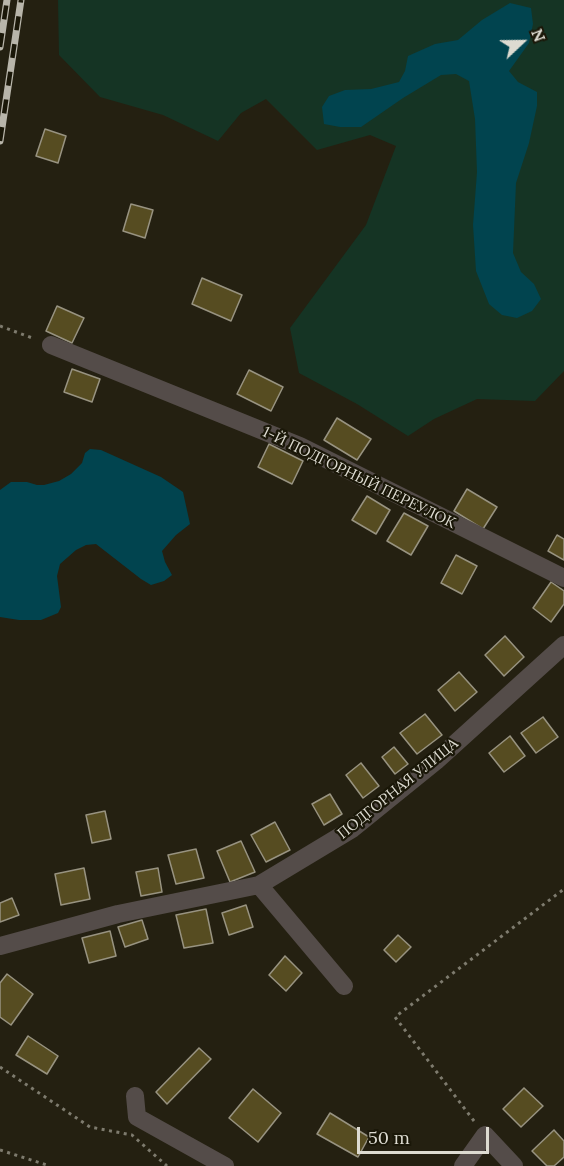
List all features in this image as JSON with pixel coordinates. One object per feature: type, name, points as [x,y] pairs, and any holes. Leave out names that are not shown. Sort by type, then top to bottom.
[{"type":"street","name":"1-Й ПОДГОРНЫЙ ПЕРЕУЛОК","points":[[51,345],[300,446],[564,578]]},
{"type":"street","name":"ПОДГОРНАЯ УЛИЦА","points":[[0,946],[118,914],[259,885],[352,830],[436,761],[564,645]]},
{"type":"street","points":[[259,885],[344,986]]},
{"type":"street","points":[[135,1096],[137,1117],[225,1166]]},
{"type":"street","points":[[463,1166],[485,1135],[514,1166]]},
{"type":"path","points":[[0,326],[51,345]]},
{"type":"path","points":[[485,1135],[395,1017],[564,889]]},
{"type":"path","points":[[0,1067],[90,1127],[132,1135],[167,1166]]},
{"type":"path","points":[[0,1150],[50,1166]]},
{"type":"green space","points":[[58,0],[564,0],[564,371],[535,401],[477,399],[434,419],[408,436],[357,404],[299,373],[290,328],[366,225],[396,146],[370,135],[317,150],[266,99],[241,113],[218,141],[163,115],[100,97],[59,55]]},
{"type":"water","points":[[510,3],[531,8],[533,24],[529,43],[509,71],[518,82],[537,92],[537,106],[529,143],[516,183],[513,253],[521,272],[534,284],[541,299],[532,311],[517,318],[502,315],[489,304],[476,271],[473,225],[477,172],[475,119],[469,81],[456,74],[441,75],[361,127],[324,124],[322,107],[329,96],[345,90],[371,89],[399,82],[405,71],[408,56],[435,44],[458,40],[482,20]]},
{"type":"water","points":[[90,449],[101,450],[161,477],[183,492],[190,524],[162,551],[172,575],[164,581],[151,585],[96,544],[86,545],[76,550],[60,564],[57,576],[61,607],[58,613],[41,620],[0,617],[0,490],[11,482],[44,485],[59,481],[71,474],[82,463],[85,453]]},
{"type":"building","points":[[45,129],[66,136],[58,163],[36,156]]},
{"type":"building","points":[[131,204],[153,210],[145,238],[123,231]]},
{"type":"building","points":[[202,278],[242,295],[231,321],[192,304]]},
{"type":"building","points":[[57,306],[84,318],[72,343],[46,331]]},
{"type":"building","points":[[72,369],[100,379],[92,402],[64,392]]},
{"type":"building","points":[[249,370],[283,387],[271,411],[237,394]]},
{"type":"building","points":[[337,418],[371,439],[357,460],[324,440]]},
{"type":"building","points":[[269,444],[303,461],[292,484],[258,467]]},
{"type":"building","points":[[467,489],[497,507],[483,529],[454,511]]},
{"type":"building","points":[[367,496],[390,510],[376,534],[352,520]]},
{"type":"building","points":[[404,513],[428,526],[411,555],[387,541]]},
{"type":"building","points":[[557,535],[564,539],[564,560],[548,551]]},
{"type":"building","points":[[456,555],[477,566],[462,594],[441,583]]},
{"type":"building","points":[[551,582],[564,591],[564,604],[551,622],[533,608]]},
{"type":"building","points":[[505,636],[524,657],[504,676],[485,655]]},
{"type":"building","points":[[459,672],[477,692],[455,711],[438,690]]},
{"type":"building","points":[[425,714],[442,735],[417,754],[400,733]]},
{"type":"building","points":[[543,717],[558,737],[536,753],[521,733]]},
{"type":"building","points":[[510,736],[525,756],[504,772],[489,753]]},
{"type":"building","points":[[394,747],[408,764],[395,774],[382,757]]},
{"type":"building","points":[[361,763],[379,786],[363,798],[346,775]]},
{"type":"building","points":[[330,794],[342,814],[324,825],[312,804]]},
{"type":"building","points":[[105,811],[111,839],[92,843],[86,815]]},
{"type":"building","points":[[275,822],[290,850],[266,862],[251,835]]},
{"type":"building","points":[[241,841],[255,872],[230,882],[217,851]]},
{"type":"building","points":[[196,849],[204,878],[176,884],[168,855]]},
{"type":"building","points":[[84,868],[90,899],[61,905],[55,874]]},
{"type":"building","points":[[158,868],[162,892],[141,896],[136,872]]},
{"type":"building","points":[[12,898],[19,915],[0,922],[0,903]]},
{"type":"building","points":[[246,905],[253,927],[229,935],[222,913]]},
{"type":"building","points":[[206,909],[213,943],[184,948],[176,915]]},
{"type":"building","points":[[142,920],[148,939],[125,947],[118,927]]},
{"type":"building","points":[[110,931],[116,956],[89,963],[82,938]]},
{"type":"building","points":[[398,935],[411,947],[396,962],[384,950]]},
{"type":"building","points":[[285,956],[302,973],[286,991],[269,975]]},
{"type":"building","points":[[7,974],[33,994],[11,1025],[0,1017],[0,983]]},
{"type":"building","points":[[28,1036],[58,1056],[47,1074],[16,1055]]},
{"type":"building","points":[[199,1048],[211,1059],[167,1104],[156,1092]]},
{"type":"building","points":[[524,1088],[543,1106],[521,1127],[503,1109]]},
{"type":"building","points":[[253,1089],[281,1113],[258,1142],[229,1118]]},
{"type":"building","points":[[330,1113],[369,1137],[358,1157],[317,1134]]},
{"type":"building","points":[[554,1130],[564,1141],[564,1157],[554,1166],[547,1166],[532,1151]]},
{"type":"railway","points":[[0,47],[7,0]]},
{"type":"railway","points":[[0,141],[21,0]]}]
